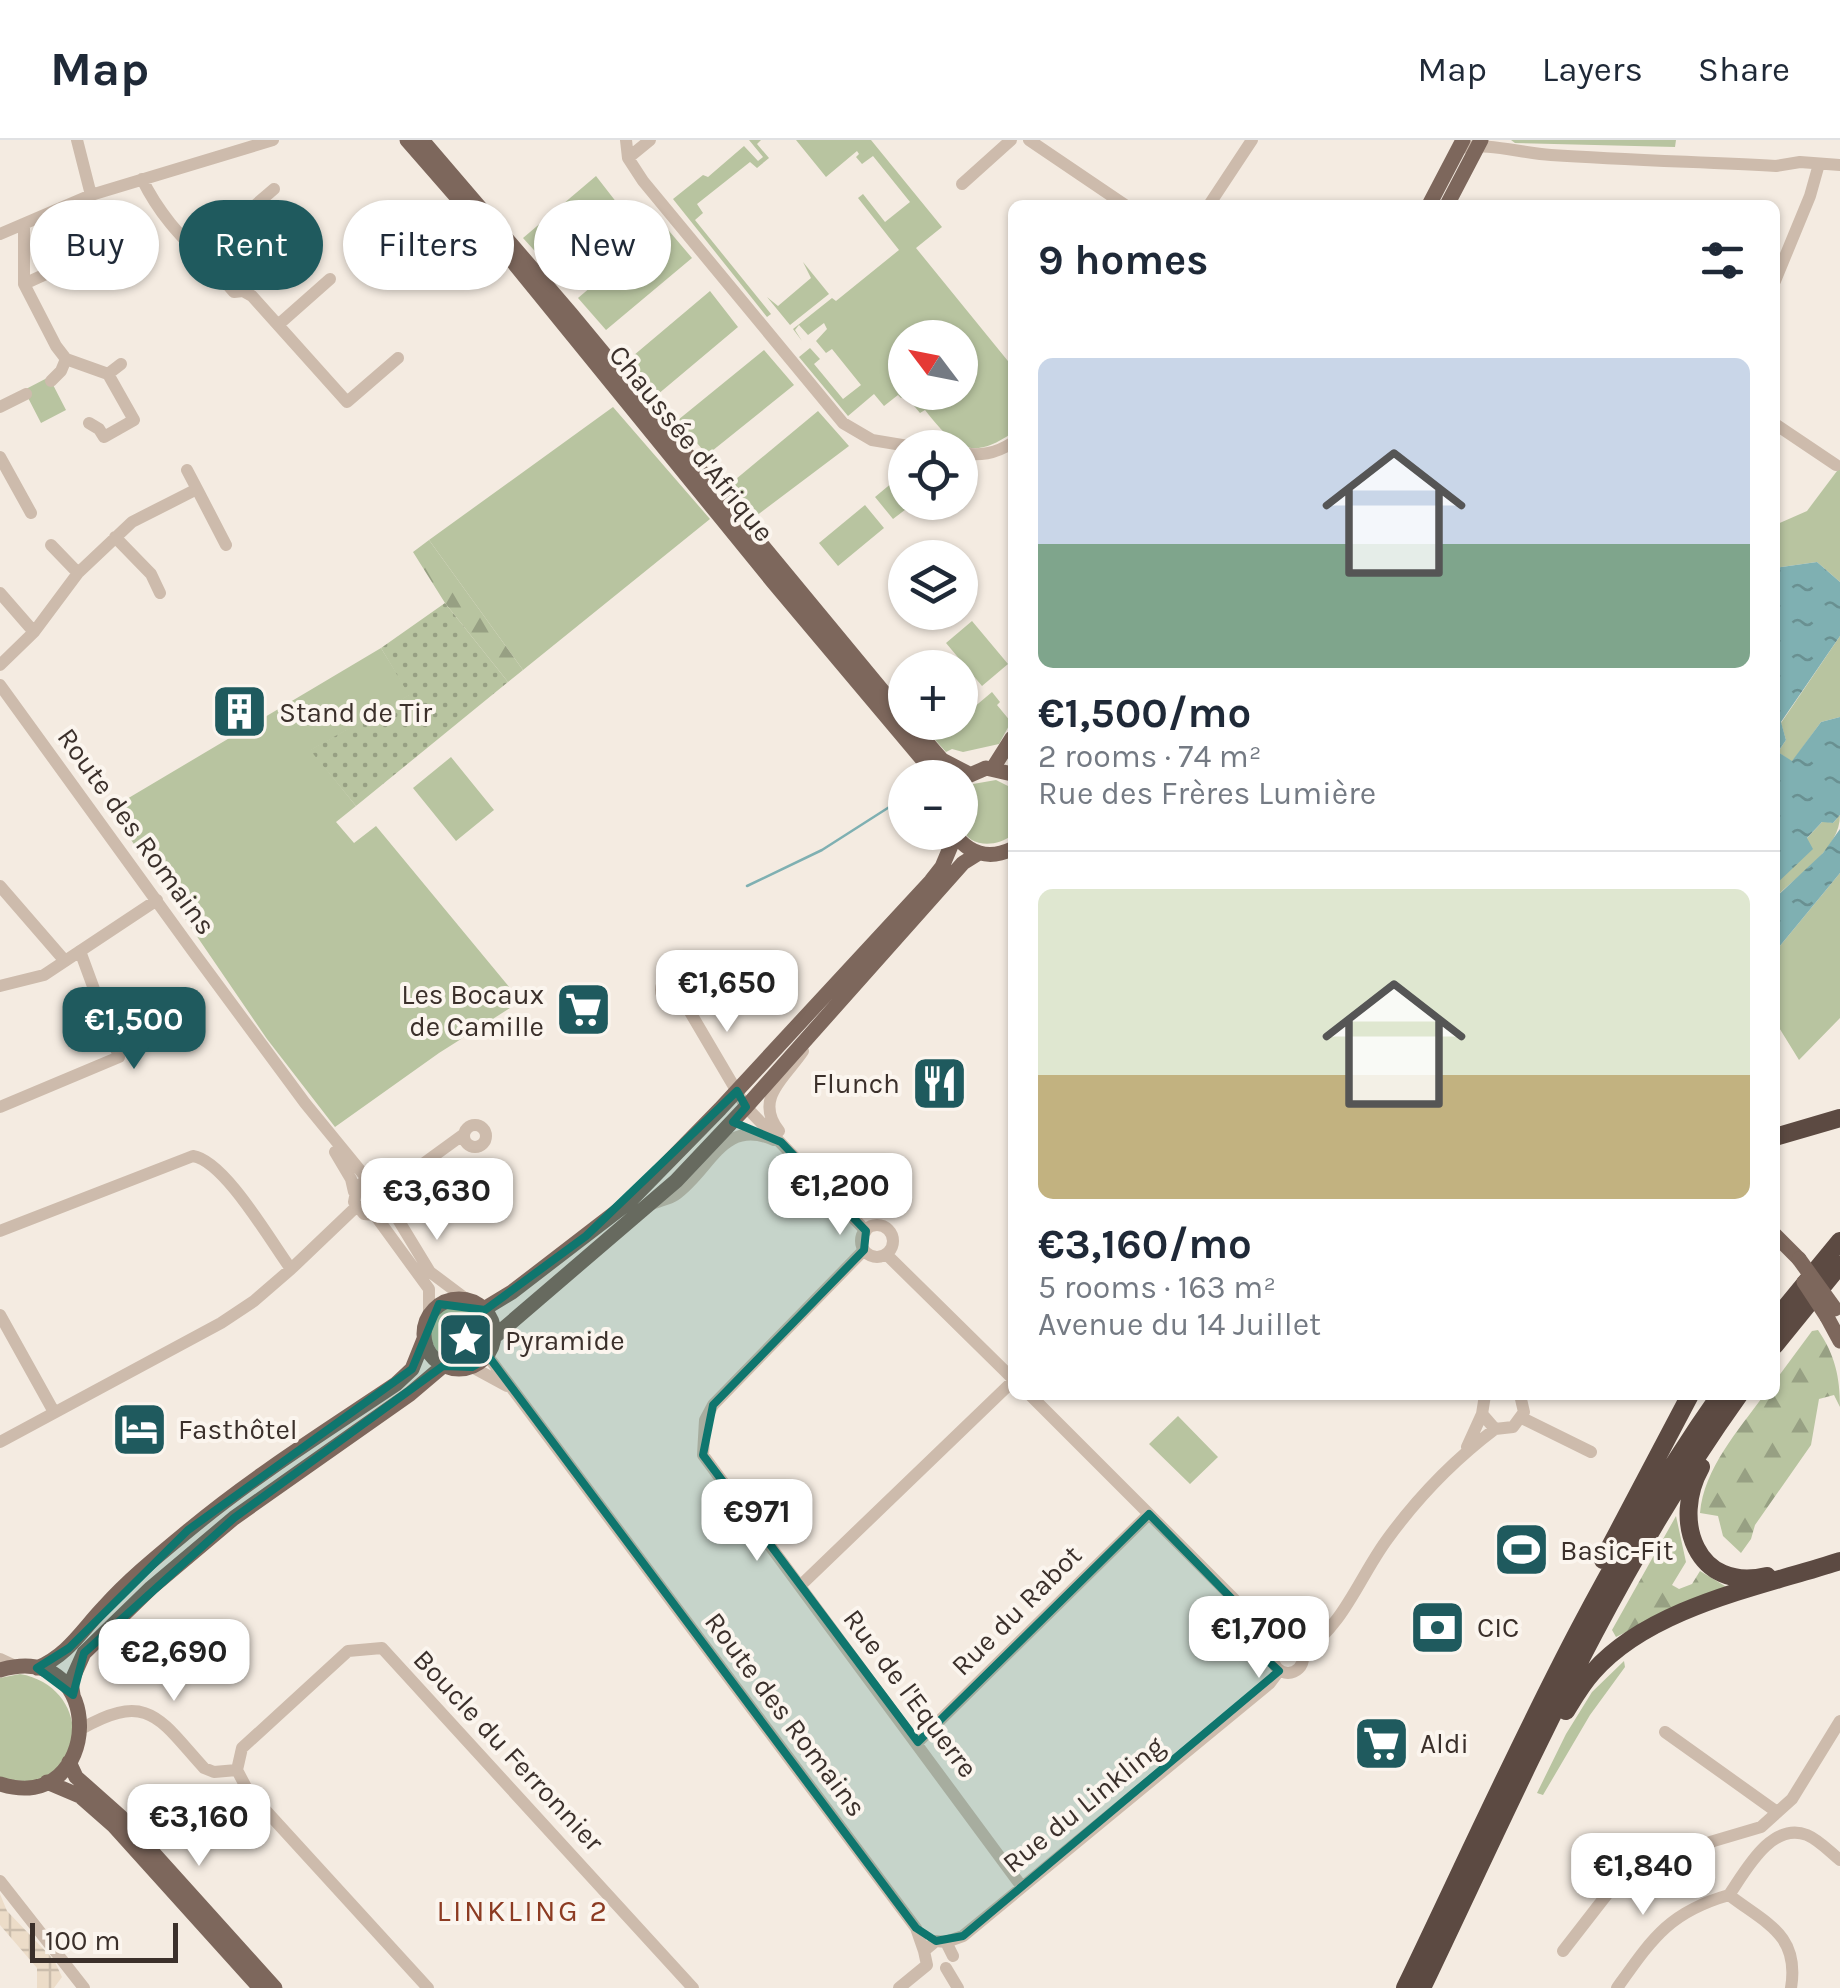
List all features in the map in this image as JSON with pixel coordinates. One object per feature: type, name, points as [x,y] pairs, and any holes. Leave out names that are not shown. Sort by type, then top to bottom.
[{"type":"highway","points":[[1780,1136],[1840,1118]]},
{"type":"highway","points":[[1780,1314],[1840,1242]]},
{"type":"highway","points":[[1780,1339],[1840,1264]]},
{"type":"highway","points":[[1565,1657],[1566,1636],[1687,1400]]},
{"type":"highway","points":[[1405,1988],[1565,1657],[1648,1504],[1723,1403]]},
{"type":"highway","points":[[1723,1403],[1690,1492],[1688,1525],[1699,1553],[1720,1574],[1748,1580],[1840,1552]]},
{"type":"highway","points":[[1422,1988],[1633,1560],[1723,1403]]},
{"type":"highway","points":[[1503,1819],[1586,1680],[1631,1638],[1688,1611],[1840,1561]]},
{"type":"main road","name":"Chaussée d'Afrique","points":[[407,140],[509,257],[923,760]]},
{"type":"main road","name":"Chaussée d'Afrique","points":[[422,140],[888,697]]},
{"type":"main road","points":[[1433,200],[1470,143]]},
{"type":"main road","points":[[1449,200],[1470,143]]},
{"type":"main road","name":"Chaussée d'Afrique","points":[[924,740],[942,760]]},
{"type":"main road","points":[[993,768],[1008,744]]},
{"type":"main road","points":[[978,773],[993,768],[1008,773]]},
{"type":"main road","points":[[484,1309],[629,1202],[931,880],[942,867],[948,850]]},
{"type":"main road","points":[[972,850],[997,854],[1008,850]]},
{"type":"main road","points":[[424,1339],[427,1350],[443,1366],[472,1367],[487,1355],[494,1337],[652,1204],[746,1107],[963,864],[979,853]]},
{"type":"main road","points":[[1780,1242],[1834,1316],[1840,1342]]},
{"type":"main road","points":[[1780,1252],[1796,1263]]},
{"type":"main road","points":[[37,1668],[56,1660],[104,1606],[188,1530],[247,1484],[396,1384],[412,1369],[429,1314],[439,1304],[466,1299],[484,1309],[494,1337]]},
{"type":"main road","points":[[1,1789],[47,1782],[70,1762],[80,1743],[81,1722],[70,1682],[84,1653],[151,1588],[234,1518],[410,1394],[443,1366]]},
{"type":"main road","points":[[5,1665],[37,1668],[58,1678],[73,1695]]},
{"type":"main road","points":[[70,1762],[86,1788],[120,1816],[275,1988]]},
{"type":"main road","points":[[47,1782],[80,1796],[113,1825],[260,1988]]},
{"type":"street","points":[[77,140],[92,195]]},
{"type":"street","points":[[0,234],[92,195],[272,140]]},
{"type":"street","points":[[626,140],[628,158],[654,196],[843,423],[872,440],[888,443]]},
{"type":"street","points":[[628,158],[650,140]]},
{"type":"street","points":[[962,184],[1011,140]]},
{"type":"street","points":[[1029,140],[1118,200]]},
{"type":"street","points":[[1212,200],[1252,140]]},
{"type":"street","points":[[1470,143],[1516,153],[1585,158],[1840,166]]},
{"type":"street","points":[[1780,269],[1819,164]]},
{"type":"street","points":[[142,180],[158,212],[179,236]]},
{"type":"street","points":[[261,200],[274,189]]},
{"type":"street","points":[[24,224],[24,284],[56,346],[66,359],[108,374],[138,421],[104,437],[89,422]]},
{"type":"street","points":[[278,324],[330,279]]},
{"type":"street","points":[[24,284],[30,281]]},
{"type":"street","points":[[232,290],[252,296],[346,402],[398,358]]},
{"type":"street","points":[[51,381],[66,359]]},
{"type":"street","points":[[108,374],[121,364]]},
{"type":"street","points":[[0,407],[26,394]]},
{"type":"street","points":[[1780,427],[1836,465]]},
{"type":"street","points":[[978,454],[1008,446]]},
{"type":"street","points":[[0,456],[31,513]]},
{"type":"street","points":[[187,470],[226,545]]},
{"type":"street","points":[[0,665],[34,632],[78,574],[115,538],[127,517],[197,488]]},
{"type":"street","points":[[115,538],[151,574],[160,592]]},
{"type":"street","points":[[50,544],[78,574]]},
{"type":"street","points":[[0,593],[34,632]]},
{"type":"street","name":"Route des Romains","points":[[0,686],[304,1102],[340,1160],[356,1207]]},
{"type":"street","points":[[0,886],[65,961]]},
{"type":"street","points":[[0,986],[44,975],[157,900]]},
{"type":"street","points":[[0,1107],[119,1057],[80,951]]},
{"type":"street","points":[[682,1000],[746,1107],[866,1230]]},
{"type":"street","points":[[803,1165],[792,1145],[772,1123],[768,1104],[771,1091],[795,1064],[820,1025]]},
{"type":"street","name":"Route des Romains","points":[[304,1102],[374,1181],[430,1272],[466,1299]]},
{"type":"street","points":[[375,1215],[400,1179],[464,1134]]},
{"type":"street","points":[[652,1204],[674,1196],[736,1136],[760,1134],[781,1142]]},
{"type":"street","points":[[0,1231],[193,1156],[201,1157],[220,1172],[291,1269]]},
{"type":"street","points":[[354,1192],[374,1181],[400,1179]]},
{"type":"street","points":[[0,1442],[221,1323],[254,1301],[356,1207],[364,1214],[375,1215],[423,1277],[432,1300],[429,1314]]},
{"type":"street","points":[[878,1226],[889,1231],[893,1243],[886,1254],[872,1256],[864,1250],[866,1230],[878,1226]]},
{"type":"street","name":"Rue de l'Equerre","points":[[864,1250],[713,1405],[706,1420],[704,1455],[1022,1888]]},
{"type":"street","points":[[886,1254],[1008,1376]]},
{"type":"street","points":[[0,1315],[54,1412]]},
{"type":"street","name":"Route des Romains","points":[[487,1355],[916,1928],[926,1958]]},
{"type":"street","name":"Route des Romains","points":[[472,1367],[509,1387]]},
{"type":"street","points":[[800,1586],[1008,1384]]},
{"type":"street","points":[[1035,1400],[1278,1646]]},
{"type":"street","points":[[1466,1449],[1484,1400]]},
{"type":"street","points":[[1302,1653],[1336,1624],[1389,1537],[1466,1449],[1496,1428],[1513,1427],[1522,1418],[1522,1400]]},
{"type":"street","points":[[1482,1414],[1496,1428]]},
{"type":"street","points":[[1522,1418],[1591,1452]]},
{"type":"street","name":"Rue du Rabot","points":[[918,1742],[1150,1514]]},
{"type":"street","points":[[1292,1644],[1302,1653],[1297,1670],[1288,1674],[1279,1671],[1272,1659],[1278,1646],[1292,1644]]},
{"type":"street","name":"Boucle du Ferronnier","points":[[237,1770],[242,1748],[348,1651],[382,1648],[694,1988]]},
{"type":"street","name":"Rue du Linkling","points":[[949,1962],[963,1936],[1270,1683],[1279,1671]]},
{"type":"street","points":[[81,1722],[140,1710],[156,1715],[204,1768],[214,1772],[237,1770],[248,1791],[428,1988]]},
{"type":"street","points":[[1563,1950],[1629,1866],[1761,1827],[1792,1799],[1840,1722]]},
{"type":"street","points":[[1665,1732],[1777,1812]]},
{"type":"street","points":[[1617,1988],[1668,1923],[1687,1910],[1730,1895],[1762,1849],[1795,1833],[1814,1840],[1840,1860]]},
{"type":"street","points":[[0,1881],[84,1988]]},
{"type":"street","points":[[1730,1895],[1784,1936],[1792,1970],[1791,1988]]},
{"type":"street","name":"Route des Romains","points":[[916,1928],[941,1942]]},
{"type":"street","name":"Rue du Linkling","points":[[941,1942],[963,1936]]},
{"type":"street","points":[[899,1988],[941,1942],[958,1988]]},
{"type":"street","points":[[926,1958],[934,1970],[949,1962]]},
{"type":"highlighted area","points":[[737,1091],[746,1107],[733,1122],[781,1142],[866,1231],[864,1250],[713,1405],[703,1455],[918,1742],[1149,1514],[1268,1633],[1278,1646],[1266,1659],[1279,1671],[963,1936],[936,1941],[916,1928],[489,1357],[472,1367],[443,1366],[234,1518],[84,1653],[73,1695],[37,1668],[69,1648],[188,1530],[412,1369],[439,1304],[485,1310],[586,1236]]},
{"type":"green space","points":[[749,140],[761,140],[757,144],[769,158],[757,168],[750,162],[697,204],[703,213],[695,220],[771,314],[767,317],[673,199],[703,175],[708,177],[744,146],[758,161],[763,157]]},
{"type":"green space","points":[[796,140],[871,140],[942,227],[916,248],[975,320],[888,320],[888,403],[884,406],[874,394],[848,416],[799,357],[810,348],[820,359],[814,364],[843,399],[861,385],[832,349],[826,353],[816,341],[827,329],[824,323],[808,335],[799,325],[795,330],[802,341],[793,329],[832,298],[836,301],[899,250],[858,198],[863,194],[885,222],[910,202],[873,156],[862,164],[856,157],[857,151],[826,177]]},
{"type":"green space","points":[[1511,140],[1676,140],[1675,147]]},
{"type":"green space","points":[[596,176],[615,200],[568,200]]},
{"type":"green space","points":[[534,229],[534,250],[523,238]]},
{"type":"green space","points":[[671,233],[692,258],[671,276]]},
{"type":"green space","points":[[803,262],[829,294],[790,325],[767,297],[778,306],[811,278]]},
{"type":"green space","points":[[587,290],[654,290],[606,330],[578,298]]},
{"type":"green space","points":[[710,291],[738,327],[657,395],[627,361]]},
{"type":"green space","points":[[978,324],[1008,361],[1008,435],[978,448],[978,430],[942,430],[925,410],[978,410]]},
{"type":"green space","points":[[764,350],[794,385],[707,455],[678,420]]},
{"type":"green space","points":[[49,377],[66,410],[41,423],[24,390]]},
{"type":"green space","points":[[613,407],[710,519],[523,670],[429,540]]},
{"type":"green space","points":[[818,411],[849,446],[756,516],[730,484]]},
{"type":"green space","points":[[1840,467],[1840,582],[1817,562],[1780,567],[1780,523],[1807,511]]},
{"type":"green space","points":[[888,486],[888,513],[875,497]]},
{"type":"green space","points":[[865,505],[884,528],[838,566],[819,543]]},
{"type":"green space","points":[[429,540],[523,670],[508,682],[445,603],[413,552]]},
{"type":"green space","points":[[445,603],[508,682],[356,806],[310,750],[409,695],[381,648]]},
{"type":"green space","points":[[978,628],[1008,664],[982,686],[978,681],[978,650],[952,650],[946,643],[961,630]]},
{"type":"green space","points":[[1840,636],[1840,717],[1821,722],[1792,762],[1780,753],[1786,740],[1781,723]]},
{"type":"green space","points":[[381,648],[410,695],[311,750],[356,806],[336,822],[354,843],[376,826],[519,999],[335,1127],[267,1039],[110,809]]},
{"type":"green space","points":[[992,692],[1008,718],[1008,728],[999,744],[946,752],[935,740],[978,740],[978,704]]},
{"type":"green space","points":[[451,757],[494,810],[456,841],[413,788]]},
{"type":"green space","points":[[996,780],[1008,786],[1008,837],[978,842],[978,783]]},
{"type":"green space","points":[[1840,815],[1833,840],[1825,851],[1780,893],[1780,878],[1800,847],[1823,821],[1833,823]]},
{"type":"green space","points":[[1840,873],[1840,1018],[1799,1060],[1780,1029],[1780,946]]},
{"type":"green space","points":[[460,1304],[481,1312],[489,1333],[481,1354],[460,1362],[439,1354],[431,1333],[439,1312]]},
{"type":"green space","points":[[1818,1330],[1829,1348],[1840,1407],[1834,1395],[1819,1399],[1811,1445],[1755,1525],[1741,1553],[1723,1536],[1718,1516],[1700,1513],[1703,1496],[1715,1465],[1760,1400],[1780,1400],[1780,1374],[1812,1331]]},
{"type":"green space","points":[[1178,1416],[1218,1457],[1190,1484],[1149,1444]]},
{"type":"green space","points":[[1676,1516],[1686,1562],[1672,1585],[1679,1589],[1692,1584],[1700,1571],[1730,1589],[1616,1637],[1612,1630]]},
{"type":"green space","points":[[1624,1661],[1625,1667],[1590,1715],[1543,1795],[1537,1793],[1592,1692]]},
{"type":"green space","points":[[20,1674],[42,1681],[58,1694],[73,1727],[64,1761],[51,1773],[31,1781],[0,1778],[0,1678]]},
{"type":"shaded area","points":[[0,1894],[7,1911],[54,1960],[62,1977],[54,1988],[37,1988],[37,1968],[0,1925]]},
{"type":"water","points":[[1817,562],[1840,582],[1840,636],[1781,722],[1786,740],[1780,749],[1780,567]]},
{"type":"water","points":[[1840,717],[1840,815],[1833,823],[1822,822],[1807,838],[1813,849],[1780,880],[1780,753],[1792,761],[1821,722]]},
{"type":"water","points":[[1840,829],[1840,873],[1780,946],[1780,893],[1823,853]]},
{"type":"waterway","points":[[747,886],[822,850],[888,808]]},
{"type":"place","name":"Stand de Tir","points":[[240,712]]},
{"type":"place","name":"Les Bocaux de Camille","points":[[583,1010]]},
{"type":"place","name":"Flunch","points":[[939,1083]]},
{"type":"place","name":"Pyramide","points":[[466,1340]]},
{"type":"place","name":"Fasthôtel","points":[[139,1429]]},
{"type":"place","name":"Basic-Fit","points":[[1521,1550]]},
{"type":"place","name":"CIC","points":[[1438,1627]]},
{"type":"place","name":"Aldi","points":[[1381,1743]]},
{"type":"district","name":"LINKLING 2","points":[[523,1911]]}]
